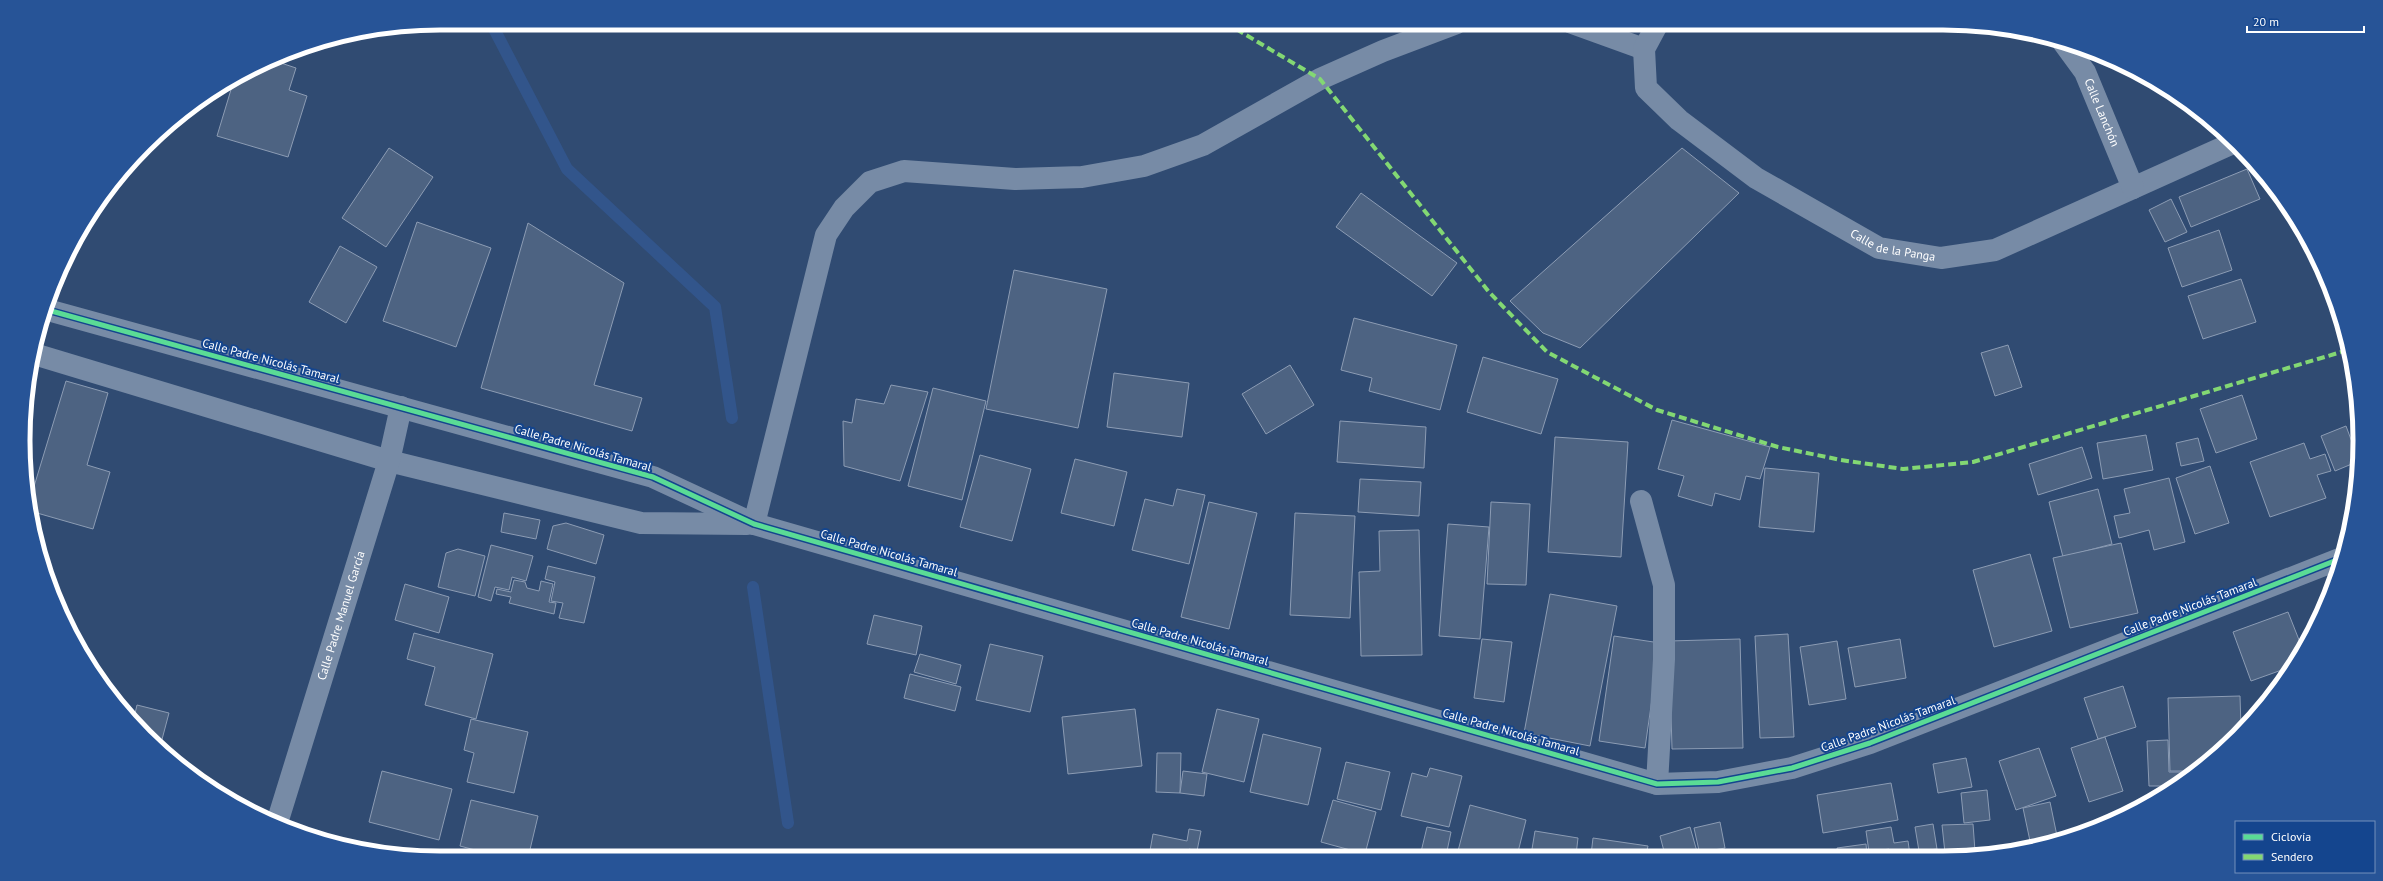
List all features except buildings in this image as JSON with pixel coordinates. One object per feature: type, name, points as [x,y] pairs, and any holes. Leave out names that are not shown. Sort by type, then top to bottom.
[{"type":"street","points":[[754,524],[826,235],[844,208],[870,182],[904,171],[1015,179],[1082,177],[1144,166],[1203,145],[1320,79],[1382,51],[1438,30]]},
{"type":"street","points":[[1591,30],[1644,49],[1654,30]]},
{"type":"street","name":"Calle de la Panga","points":[[1644,49],[1646,88],[1679,120],[1756,178],[1879,248],[1941,258],[1995,250],[2228,145]]},
{"type":"street","name":"Calle Lanchón","points":[[2068,50],[2085,72],[2133,188]]},
{"type":"street","name":"Calle Padre Nicolás Tamaral","points":[[51,311],[653,477],[754,524],[1657,784],[1725,781],[1792,768],[1870,743],[2335,561]]},
{"type":"street","name":"Calle Padre Nicolás Tamaral","points":[[39,356],[389,461],[641,523],[754,524]]},
{"type":"street","name":"Calle Padre Manuel García","points":[[279,818],[389,461],[401,407]]},
{"type":"street","points":[[1641,501],[1664,585],[1664,659],[1657,784]]},
{"type":"waterway","points":[[495,30],[567,169],[715,307],[732,418]]},
{"type":"waterway","points":[[753,587],[788,823]]},
{"type":"marked path","points":[[1238,30],[1320,79],[1489,292],[1547,352],[1657,410],[1778,447],[1841,460],[1903,469],[1973,462],[2343,351]]},
{"type":"cycle path","points":[[51,311],[653,477],[754,524],[1657,784],[1718,782],[1792,768],[1870,743],[2335,561]]}]
